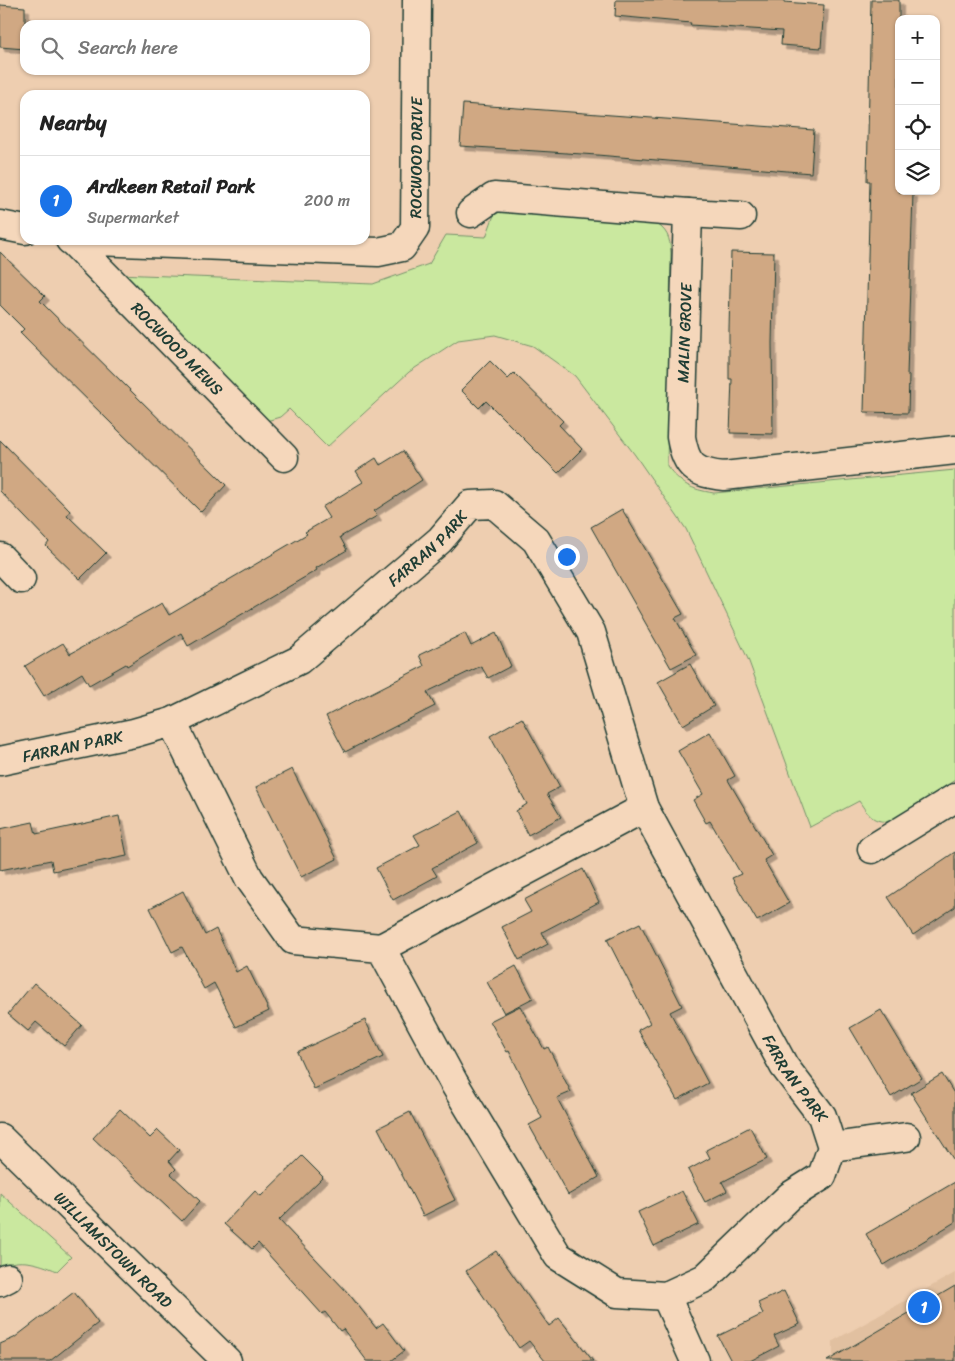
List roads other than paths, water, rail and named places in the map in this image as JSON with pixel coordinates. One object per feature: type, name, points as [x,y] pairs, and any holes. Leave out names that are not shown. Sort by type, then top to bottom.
[{"type":"street","name":"ROCWOOD DRIVE","points":[[199,245],[378,252],[402,247],[415,228],[417,0]]},
{"type":"street","points":[[471,213],[494,197],[741,216]]},
{"type":"street","name":"MALIN GROVE","points":[[688,213],[681,437],[684,454],[694,468],[706,474],[724,476],[955,450]]},
{"type":"street","points":[[0,225],[20,229]]},
{"type":"street","name":"ROCWOOD MEWS","points":[[76,245],[284,457]]},
{"type":"street","name":"FARRAN PARK","points":[[0,761],[134,733],[172,722],[299,660],[440,540],[470,505],[494,504],[536,540],[591,632],[644,808],[784,1066],[822,1116],[832,1147]]},
{"type":"street","points":[[0,557],[21,580]]},
{"type":"street","points":[[172,722],[249,878],[293,940],[381,948],[644,808]]},
{"type":"street","points":[[872,850],[955,798]]},
{"type":"street","points":[[381,948],[454,1083],[558,1256],[616,1293],[666,1296],[705,1278],[790,1196],[822,1176],[832,1147],[906,1137]]},
{"type":"street","name":"WILLIAMSTOWN ROAD","points":[[0,1138],[227,1361]]},
{"type":"street","points":[[666,1296],[695,1361]]},
{"type":"place","name":"Ardkeen Retail Park","points":[[924,1307]]}]
